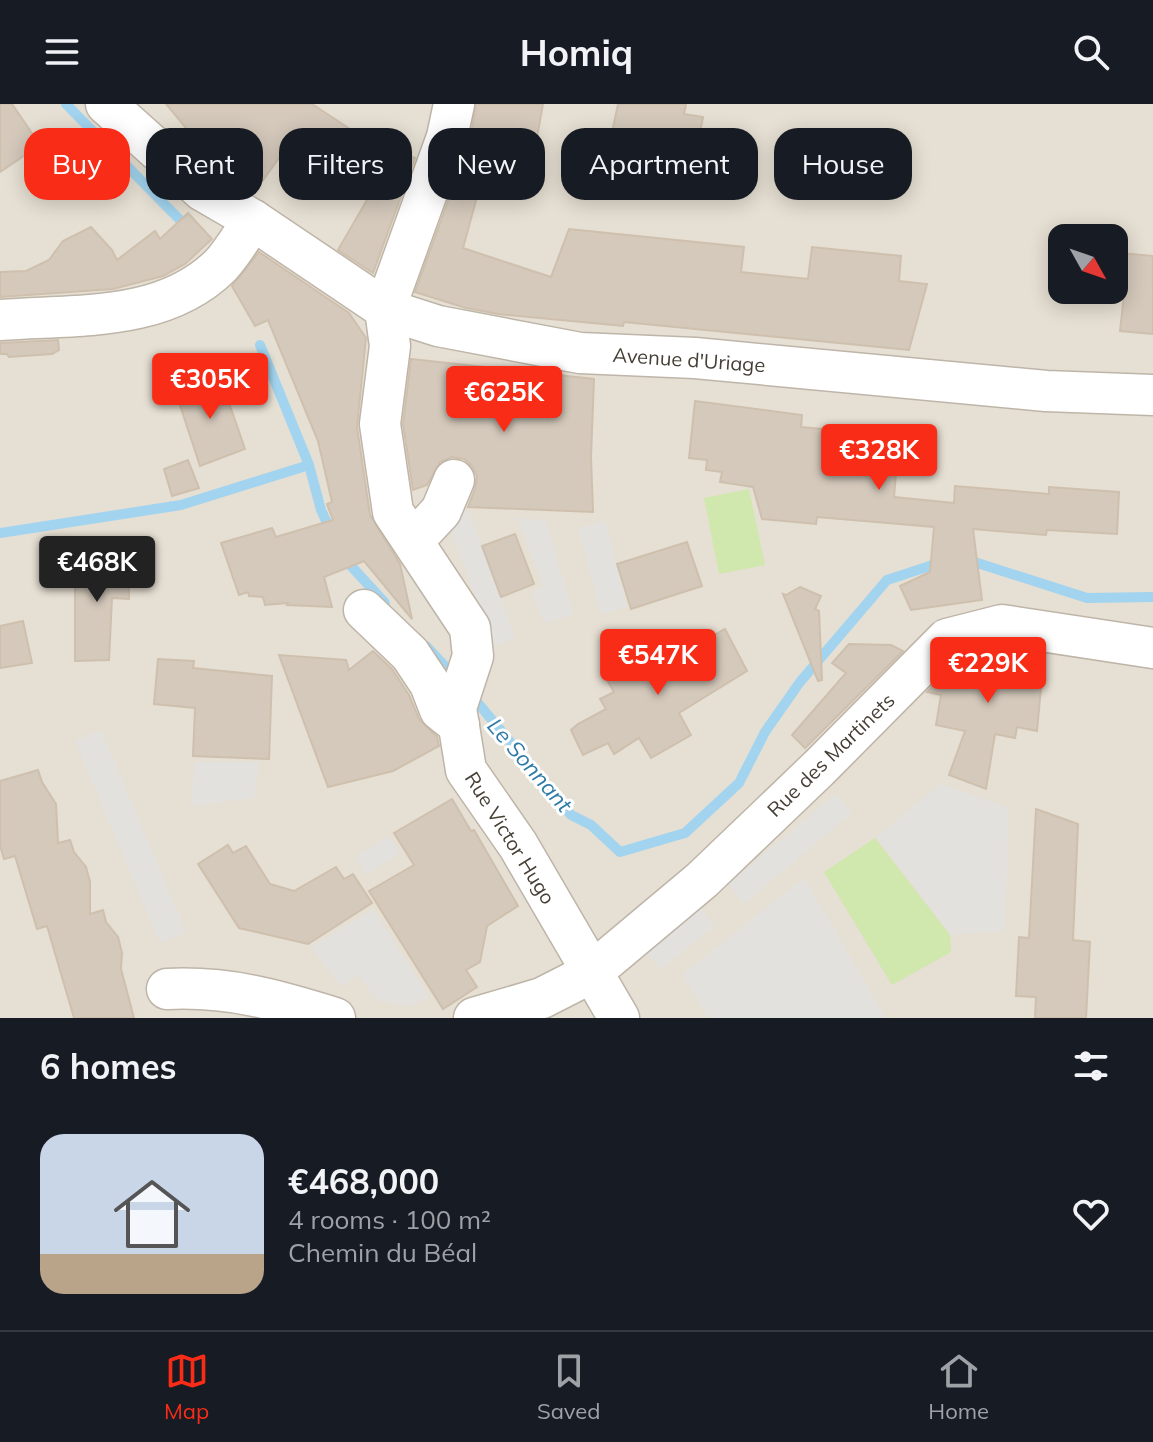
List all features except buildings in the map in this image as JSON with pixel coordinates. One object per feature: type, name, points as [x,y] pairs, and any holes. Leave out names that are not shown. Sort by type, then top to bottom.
[{"type":"street","name":"Avenue d'Uriage","points":[[106,104],[203,191],[253,220],[385,309],[471,334],[580,353],[695,358],[1046,391],[1153,395]]},
{"type":"street","name":"Rue Victor Hugo","points":[[454,104],[447,137],[385,309],[390,346],[380,424],[403,527],[470,628],[473,656],[457,716],[466,770],[518,845],[619,1018]]},
{"type":"street","points":[[0,320],[121,312],[166,301],[189,291],[222,264],[253,220]]},
{"type":"street","points":[[403,527],[441,511],[454,480]]},
{"type":"street","points":[[364,610],[410,654],[430,684],[440,710],[457,716]]},
{"type":"street","name":"Rue des Martinets","points":[[474,1018],[542,998],[591,973],[702,880],[947,639],[1002,625],[1153,648]]},
{"type":"street","points":[[167,989],[227,989],[335,1018]]},
{"type":"shaded area","points":[[0,104],[1153,104],[1153,1018],[0,1018]]},
{"type":"shaded area","points":[[469,512],[515,638],[494,646],[445,515]]},
{"type":"shaded area","points":[[517,518],[545,520],[574,615],[544,623],[532,592],[543,585]]},
{"type":"shaded area","points":[[605,521],[628,607],[601,614],[578,528]]},
{"type":"shaded area","points":[[101,730],[186,932],[160,943],[75,741]]},
{"type":"shaded area","points":[[195,762],[259,762],[254,798],[190,806]]},
{"type":"shaded area","points":[[940,784],[1009,808],[1005,931],[951,935],[876,837]]},
{"type":"shaded area","points":[[836,794],[852,813],[744,904],[728,884]]},
{"type":"shaded area","points":[[390,836],[400,853],[366,874],[356,856]]},
{"type":"shaded area","points":[[804,878],[886,1018],[709,1018],[682,975]]},
{"type":"shaded area","points":[[699,906],[715,926],[660,970],[645,950]]},
{"type":"shaded area","points":[[373,909],[429,997],[409,1006],[378,1001],[358,975],[341,988],[311,947]]},
{"type":"green space","points":[[749,489],[765,565],[719,574],[704,498]]},
{"type":"green space","points":[[875,838],[950,935],[951,952],[892,985],[824,872]]},
{"type":"waterway","name":"Le Sonnant","points":[[66,104],[180,220]]},
{"type":"waterway","name":"Le Sonnant","points":[[260,345],[309,465],[321,510],[332,534]]},
{"type":"waterway","points":[[0,533],[181,505],[309,465]]},
{"type":"waterway","name":"Le Sonnant","points":[[342,556],[385,603]]},
{"type":"waterway","name":"Le Sonnant","points":[[965,559],[1087,598],[1153,597]]},
{"type":"waterway","name":"Le Sonnant","points":[[472,696],[571,815],[591,825],[620,852],[685,833],[739,783],[765,732],[800,682],[887,580],[942,562]]},
{"type":"waterway","name":"Le Sonnant","points":[[426,646],[456,678]]}]
